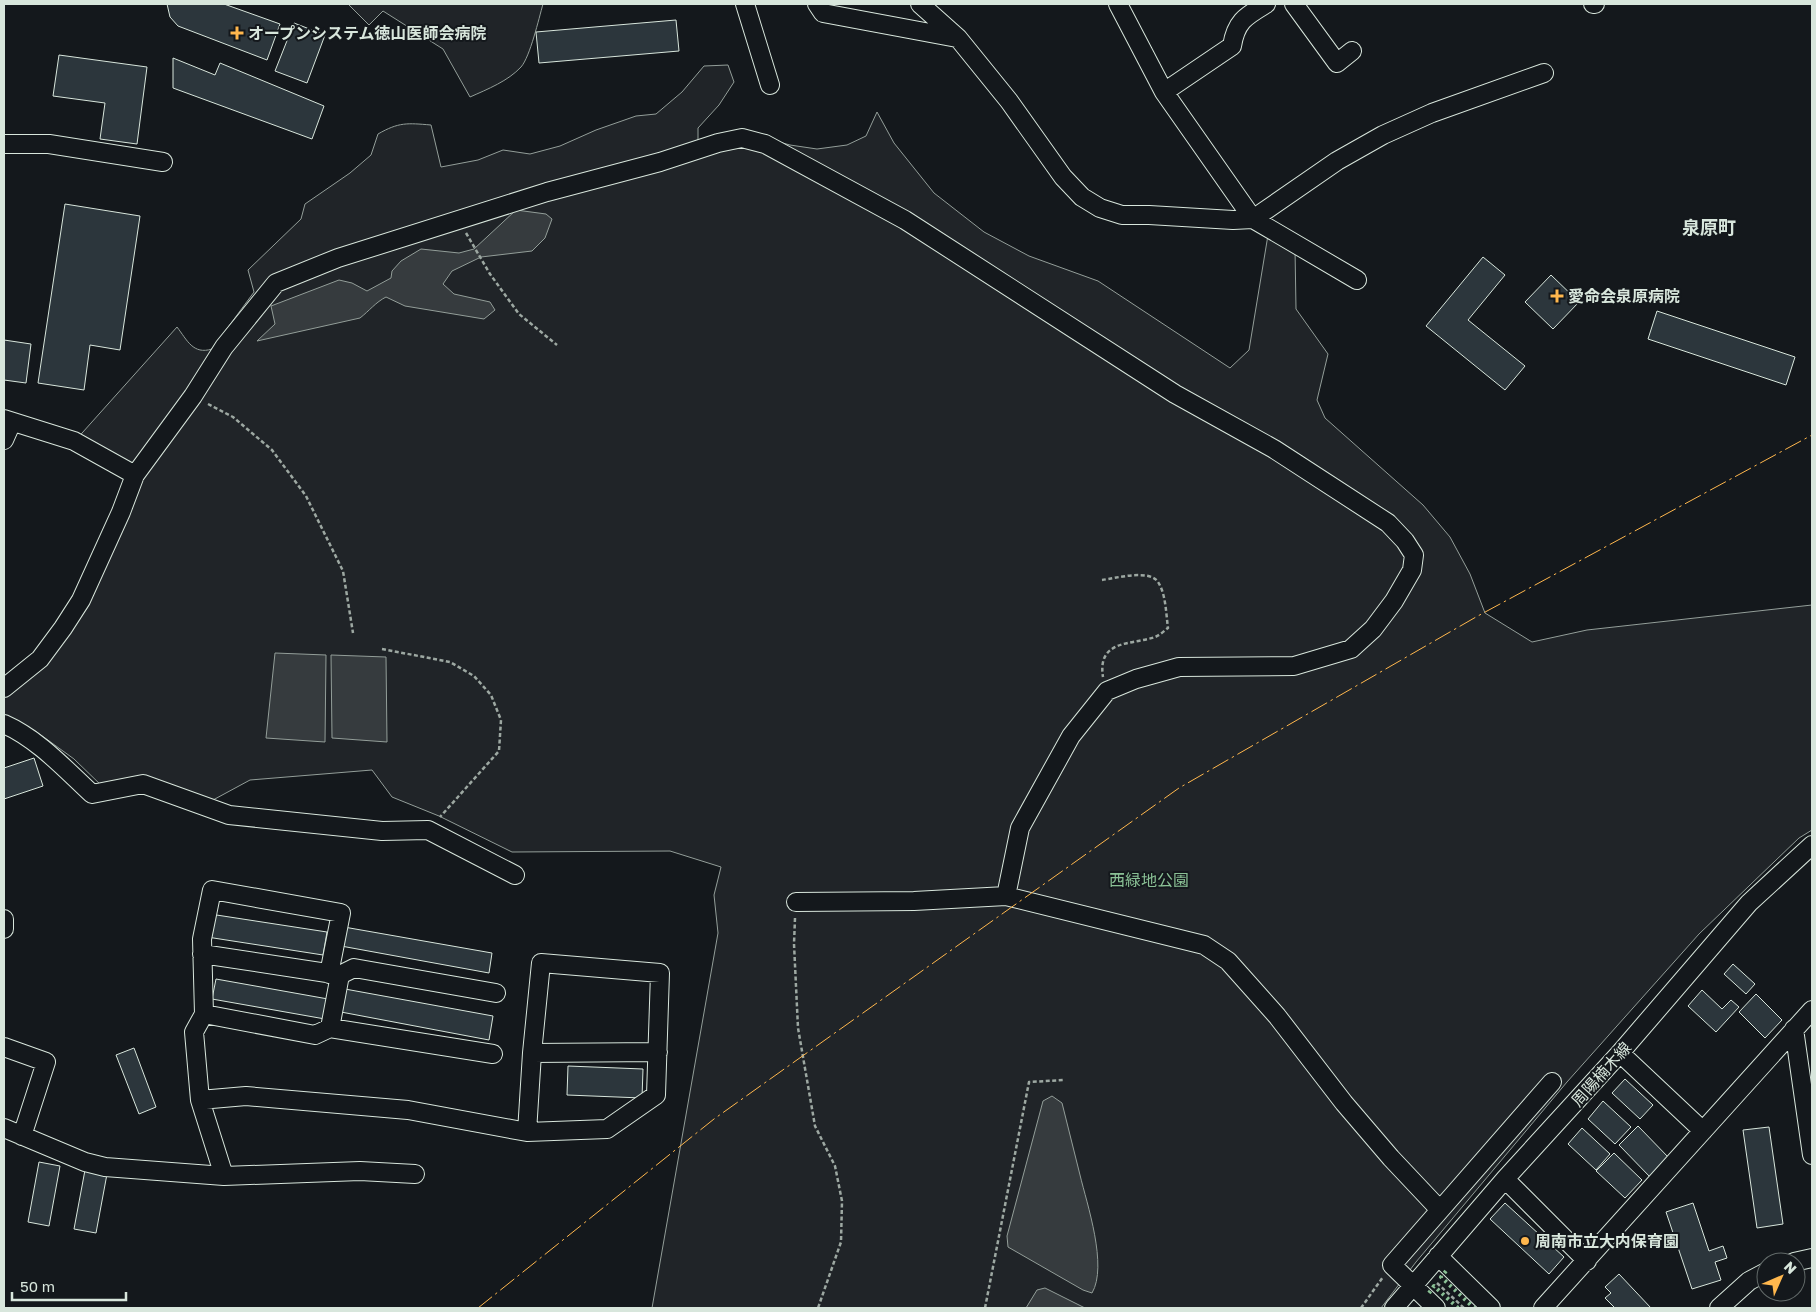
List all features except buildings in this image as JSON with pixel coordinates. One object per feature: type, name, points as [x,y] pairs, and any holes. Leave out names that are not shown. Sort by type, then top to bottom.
[{"type":"street","points":[[745,4],[770,85]]},
{"type":"street","points":[[817,4],[823,13],[958,38]]},
{"type":"street","points":[[920,4],[958,38],[1009,101],[1062,177],[1082,197],[1100,208],[1122,215],[1233,220],[1253,219],[1337,161],[1383,135],[1432,113],[1544,73]]},
{"type":"street","points":[[1118,4],[1164,92],[1253,219],[1357,280]]},
{"type":"street","points":[[1164,92],[1232,46],[1234,32],[1244,18],[1266,4]]},
{"type":"street","points":[[1294,4],[1337,63],[1352,51]]},
{"type":"street","points":[[4,688],[40,659],[63,628],[81,600],[121,512],[135,475],[193,396],[224,347],[276,283],[338,258],[547,192],[660,162],[718,143],[742,138],[765,144],[905,220],[1175,394],[1274,448],[1388,523],[1405,540],[1414,555],[1412,570],[1394,601],[1373,629],[1351,649],[1294,666],[1179,667],[1136,679],[1107,691],[1071,736],[1020,828],[1006,896]]},
{"type":"street","points":[[4,144],[49,144],[163,162]]},
{"type":"street","points":[[4,440],[8,421],[74,441],[135,475]]},
{"type":"street","points":[[4,724],[46,752],[92,794],[143,784],[229,815],[382,831],[428,830],[515,875]]},
{"type":"street","name":"周陽楠木線","points":[[1394,1308],[1505,1179],[1620,1053],[1749,903],[1812,845]]},
{"type":"street","points":[[224,1176],[200,1100],[194,1032],[204,1014],[202,939],[212,890],[341,913],[330,1028]]},
{"type":"street","points":[[796,902],[914,901],[1006,896],[1204,945],[1228,961],[1277,1016],[1344,1103],[1440,1210]]},
{"type":"street","points":[[4,919],[4,929]]},
{"type":"street","points":[[202,954],[334,975],[354,968],[496,993]]},
{"type":"street","points":[[200,1100],[246,1096],[408,1110],[527,1132],[607,1129],[656,1095],[660,973],[541,963],[532,1053],[527,1132]]},
{"type":"street","points":[[1543,1308],[1812,1010]]},
{"type":"street","points":[[204,1014],[315,1035],[330,1028],[493,1054]]},
{"type":"street","points":[[1794,1029],[1812,1155]]},
{"type":"street","points":[[4,1047],[46,1062],[22,1136]]},
{"type":"street","points":[[532,1053],[658,1052]]},
{"type":"street","points":[[1620,1053],[1703,1131]]},
{"type":"street","points":[[1436,1308],[1392,1265],[1552,1082]]},
{"type":"street","points":[[4,1128],[85,1162],[105,1167],[224,1176],[360,1171],[415,1174]]},
{"type":"street","points":[[1505,1179],[1586,1261]]},
{"type":"street","points":[[1438,1256],[1491,1308]]},
{"type":"street","points":[[1719,1308],[1749,1281],[1756,1277]]},
{"type":"path","points":[[458,220],[490,274],[519,314],[557,345]]},
{"type":"path","points":[[193,396],[233,417],[272,450],[306,496],[343,571],[353,633]]},
{"type":"path","points":[[1102,580],[1150,575],[1158,580],[1162,590],[1168,628],[1157,636],[1116,646],[1108,652],[1104,662],[1103,674],[1107,691]]},
{"type":"path","points":[[382,649],[450,662],[474,676],[491,695],[501,720],[499,751],[440,817]]},
{"type":"path","points":[[796,902],[794,944],[798,1028],[814,1126],[835,1166],[842,1201],[840,1242],[818,1308]]},
{"type":"path","points":[[985,1308],[1029,1082],[1063,1080]]},
{"type":"path","points":[[1361,1308],[1393,1264]]},
{"type":"path","points":[[1425,1271],[1464,1308]]},
{"type":"green space","points":[[348,4],[543,4],[531,46],[521,67],[504,81],[470,97],[443,49],[383,11],[369,25]]},
{"type":"green space","name":"西緑地公園","points":[[728,65],[734,82],[719,105],[698,128],[698,144],[761,137],[790,145],[817,149],[847,145],[866,136],[877,112],[894,143],[934,193],[984,232],[1029,256],[1098,281],[1230,368],[1249,350],[1268,235],[1295,248],[1296,309],[1328,354],[1317,400],[1325,418],[1423,505],[1450,537],[1470,574],[1485,613],[1532,642],[1587,630],[1812,605],[1812,830],[1799,838],[1699,934],[1567,1082],[1416,1262],[1381,1308],[652,1308],[718,933],[714,895],[721,867],[670,851],[512,852],[439,816],[392,797],[372,770],[250,780],[213,800],[148,781],[103,787],[74,759],[34,730],[4,718],[4,695],[39,669],[71,631],[87,608],[132,507],[145,472],[74,442],[177,327],[187,341],[195,348],[200,350],[212,349],[254,292],[248,270],[301,219],[305,204],[350,173],[371,155],[378,134],[403,124],[431,125],[441,167],[478,160],[503,150],[530,154],[560,146],[596,130],[636,116],[656,114],[682,92],[704,66]]},
{"type":"shaded area","points":[[516,210],[546,214],[552,219],[545,238],[532,251],[481,257],[452,271],[443,284],[454,294],[490,302],[495,310],[484,319],[405,306],[386,297],[360,318],[257,341],[275,324],[271,306],[339,280],[352,283],[367,291],[391,278],[392,271],[401,261],[421,249],[459,253],[474,249]]},
{"type":"shaded area","points":[[275,653],[326,655],[325,742],[266,738]]},
{"type":"shaded area","points":[[331,655],[386,657],[387,742],[332,738]]},
{"type":"shaded area","points":[[1052,1096],[1062,1103],[1095,1235],[1098,1267],[1092,1293],[1083,1290],[1008,1247],[1007,1236],[1043,1101]]},
{"type":"shaded area","points":[[1045,1288],[1085,1308],[1026,1308],[1037,1290]]},
{"type":"hedge","points":[[1446,1271],[1441,1277],[1474,1308]]},
{"type":"hedge","points":[[1429,1293],[1434,1286],[1458,1308]]},
{"type":"power","points":[[478,1308],[714,1119],[1179,788],[1476,617],[1812,435]]},
{"type":"place","name":"オープンシステム徳山医師会病院","points":[[237,33]]},
{"type":"place","name":"愛命会泉原病院","points":[[1557,296]]},
{"type":"place","name":"周南市立大内保育園","points":[[1525,1241]]},
{"type":"district","name":"泉原町","points":[[1709,227]]}]
